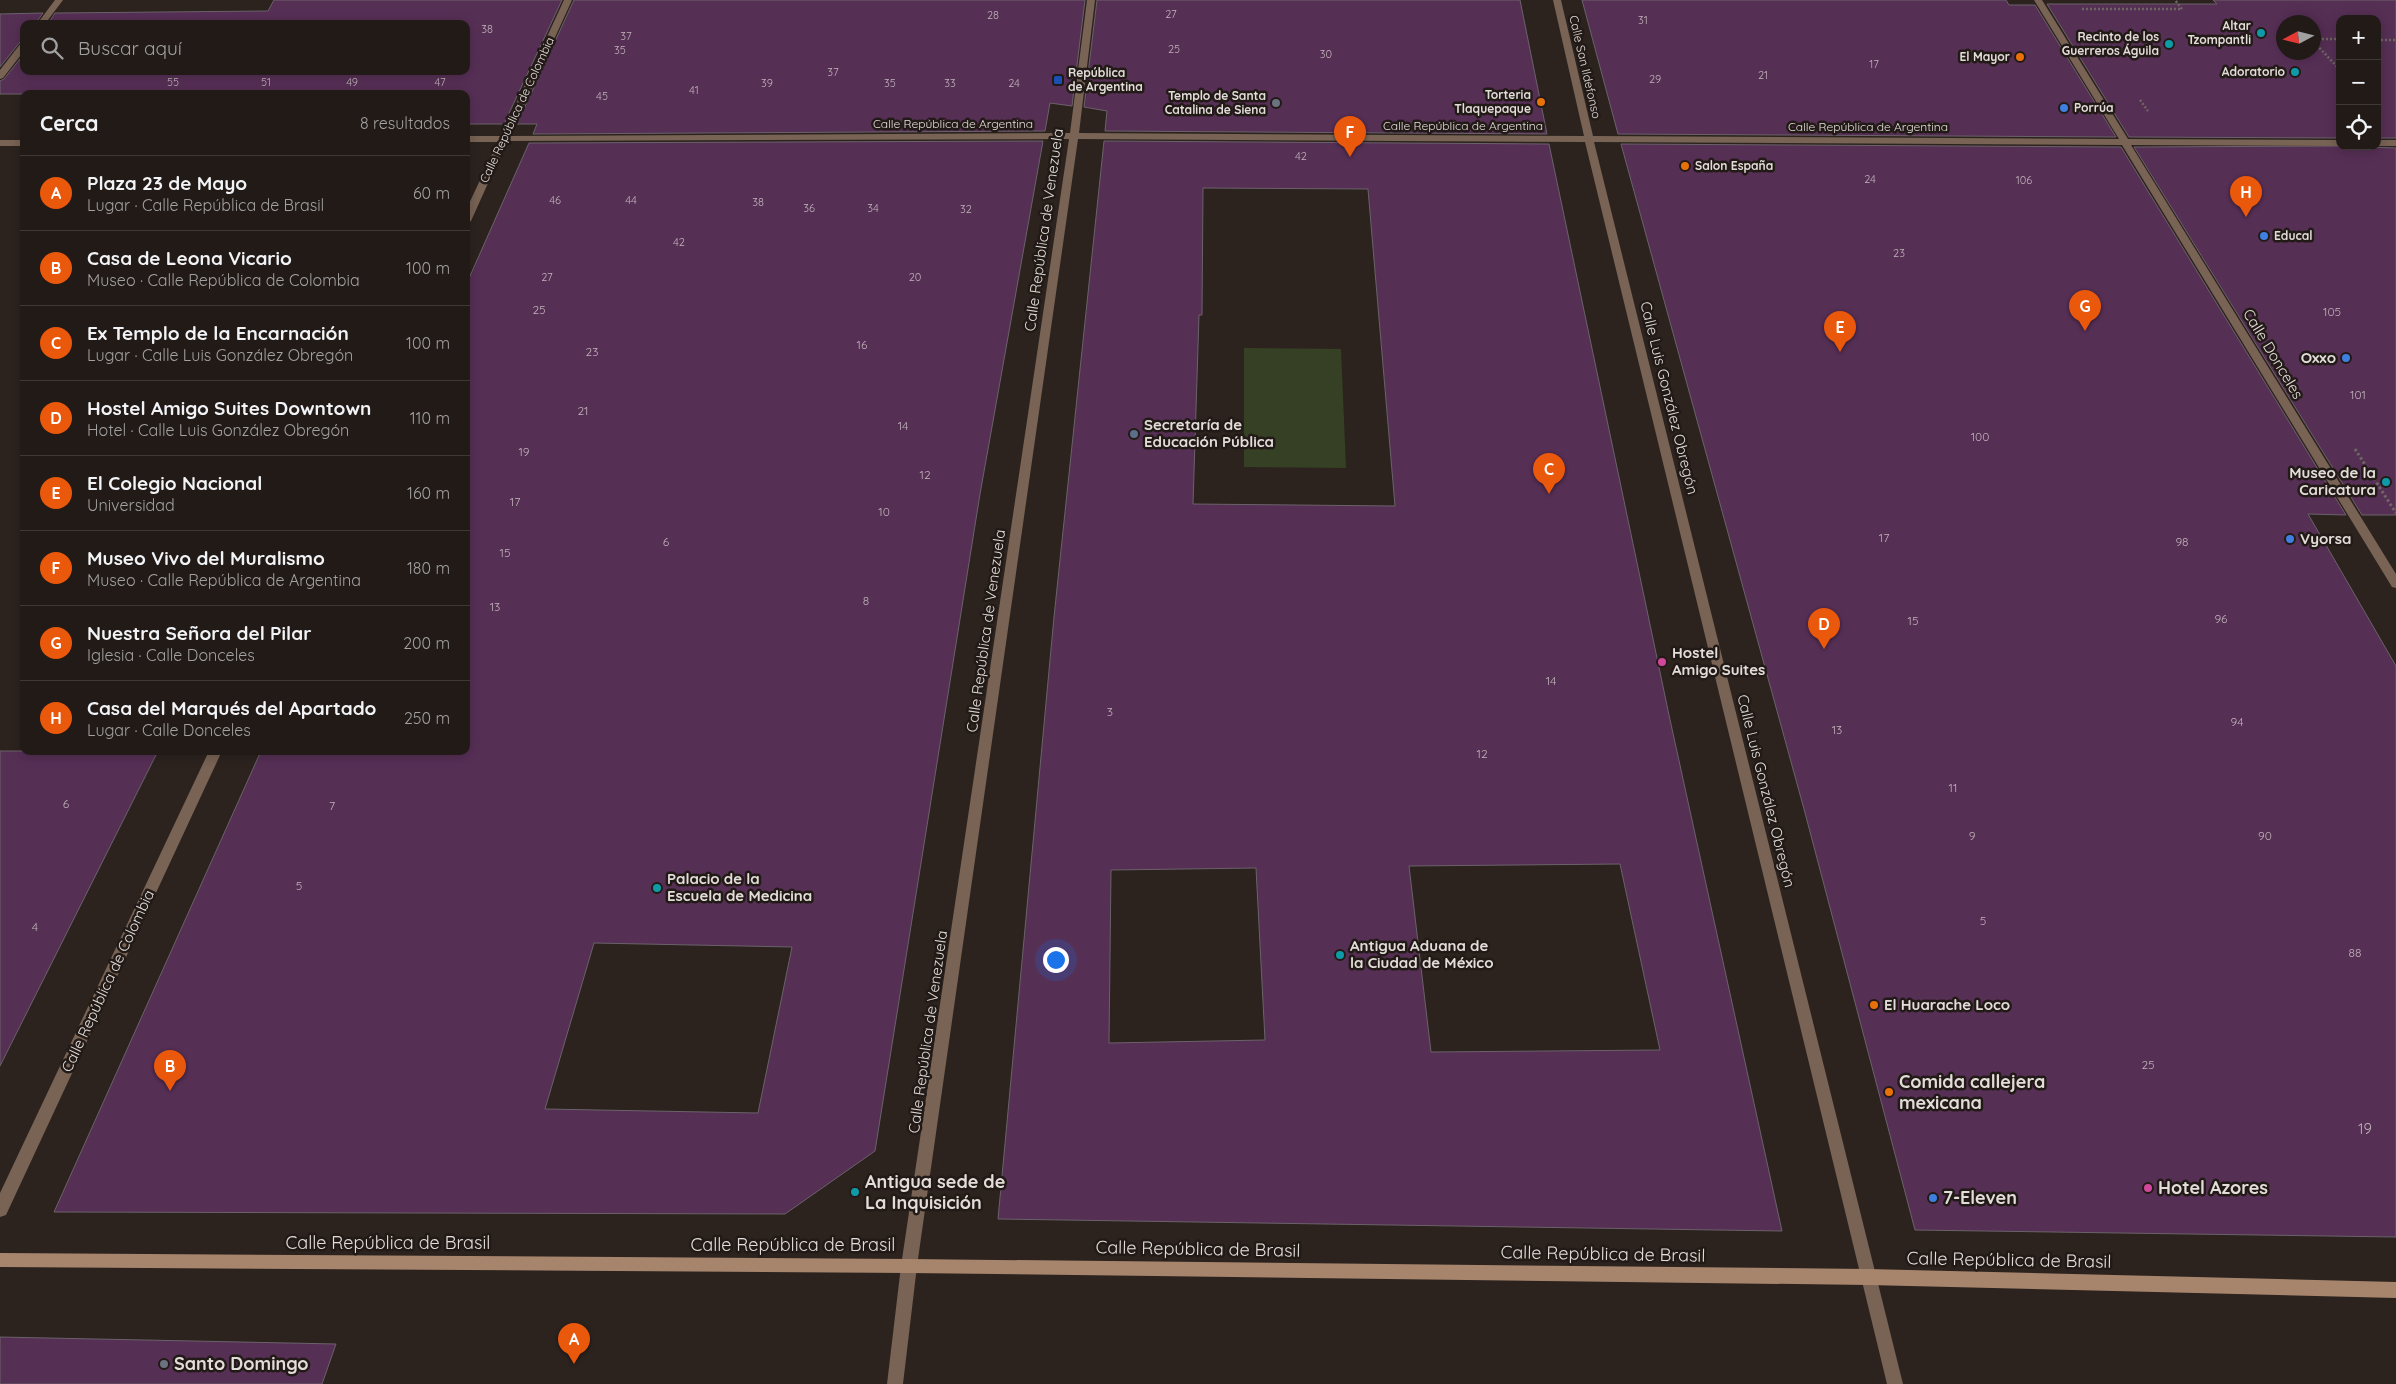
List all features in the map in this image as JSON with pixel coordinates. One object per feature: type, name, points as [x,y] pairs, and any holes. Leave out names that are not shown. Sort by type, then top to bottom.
[{"type":"street","points":[[44,20],[59,0]]},
{"type":"street","name":"Calle República de Colombia","points":[[470,212],[568,0]]},
{"type":"street","name":"Calle República de Venezuela","points":[[894,1384],[909,1266],[1074,136],[1091,0]]},
{"type":"street","name":"Calle San Ildefonso","points":[[1557,0],[1589,139]]},
{"type":"street","name":"Calle Donceles","points":[[2038,0],[2396,584]]},
{"type":"street","points":[[0,76],[20,50]]},
{"type":"street","name":"Calle República de Argentina","points":[[470,138],[1074,136],[2336,143]]},
{"type":"street","name":"Calle Luis González Obregón","points":[[1589,139],[1895,1384]]},
{"type":"street","points":[[0,143],[20,143]]},
{"type":"street","points":[[2381,143],[2396,143]]},
{"type":"street","name":"Calle República de Colombia","points":[[0,1210],[214,755]]},
{"type":"street","name":"Calle República de Brasil","points":[[0,1260],[909,1266],[1868,1277],[2396,1290]]},
{"type":"path","points":[[2082,9],[2182,9],[2175,0]]},
{"type":"path","points":[[2321,40],[2336,39]]},
{"type":"path","points":[[2381,40],[2396,40]]},
{"type":"path","points":[[2321,49],[2336,66]]},
{"type":"green space","points":[[1244,348],[1341,349],[1346,468],[1244,467]]},
{"type":"building","points":[[274,0],[562,0],[504,124],[470,124],[470,90],[20,90],[20,94],[0,94],[0,81],[4,79],[20,59],[20,75],[470,75],[470,20],[51,20],[55,13],[268,11]]},
{"type":"building","points":[[574,0],[1085,0],[1072,106],[1050,103],[1045,131],[533,134],[537,124],[517,124]]},
{"type":"building","points":[[1097,0],[1520,0],[1547,134],[1105,131],[1107,111],[1084,107]]},
{"type":"building","points":[[1582,0],[2006,0],[2009,5],[2035,5],[2116,137],[1618,134]]},
{"type":"building","points":[[2213,0],[2396,0],[2396,138],[2381,138],[2381,15],[2336,15],[2336,138],[2129,137],[2047,4],[2217,4]]},
{"type":"building","points":[[43,13],[38,20],[20,20],[20,42],[0,67],[0,14]]},
{"type":"building","points":[[1043,141],[980,494],[875,1151],[785,1214],[54,1212],[259,755],[470,755],[470,276],[529,143]],"holes":[[[594,943],[792,947],[758,1113],[545,1109]]]},
{"type":"building","points":[[1104,141],[1549,144],[1669,715],[1782,1231],[998,1219],[1054,617]],"holes":[[[1203,188],[1368,189],[1395,506],[1193,504],[1199,315],[1202,315]],[[1620,864],[1660,1050],[1431,1052],[1409,866]],[[1256,868],[1265,1040],[1109,1043],[1111,870]]]},
{"type":"building","points":[[1621,144],[2121,147],[2346,515],[2308,514],[2396,666],[2396,1237],[1915,1230],[1804,809]]},
{"type":"building","points":[[2336,146],[2336,150],[2396,148],[2396,515],[2362,515],[2134,147]]},
{"type":"building","points":[[0,751],[20,751],[20,755],[156,755],[0,1066]]},
{"type":"building","name":"Santo Domingo","points":[[0,1337],[336,1344],[322,1384],[0,1384]]},
{"type":"place","name":"Altar Tzompantli","points":[[2261,33]]},
{"type":"place","name":"Recinto de los Guerreros Águila","points":[[2169,44]]},
{"type":"place","name":"El Mayor","points":[[2020,57]]},
{"type":"place","name":"Adoratorio","points":[[2295,72]]},
{"type":"place","name":"República de Argentina","points":[[1058,80]]},
{"type":"place","name":"Torteria Tlaquepaque","points":[[1541,102]]},
{"type":"place","name":"Templo de Santa Catalina de Siena","points":[[1276,103]]},
{"type":"place","name":"Porrúa","points":[[2064,108]]},
{"type":"place","name":"Museo Vivo del Muralismo","points":[[1350,157]]},
{"type":"place","name":"Salon España","points":[[1685,166]]},
{"type":"place","name":"Casa del Marqués del Apartado","points":[[2246,217]]},
{"type":"place","name":"Educal","points":[[2264,236]]},
{"type":"place","name":"Nuestra Señora del Pilar","points":[[2085,331]]},
{"type":"place","name":"El Colegio Nacional","points":[[1840,352]]},
{"type":"place","name":"Oxxo","points":[[2346,358]]},
{"type":"place","name":"Secretaría de Educación Pública","points":[[1134,434]]},
{"type":"place","name":"Museo de la Caricatura","points":[[2386,482]]},
{"type":"place","name":"Ex Templo de la Encarnación","points":[[1549,494]]},
{"type":"place","name":"Vyorsa","points":[[2290,539]]},
{"type":"place","name":"Hostel Amigo Suites Downtown","points":[[1824,649]]},
{"type":"place","name":"Hostel Amigo Suites","points":[[1662,662]]},
{"type":"place","name":"Palacio de la Escuela de Medicina","points":[[657,888]]},
{"type":"place","name":"Antigua Aduana de la Ciudad de México","points":[[1340,955]]},
{"type":"place","name":"El Huarache Loco","points":[[1874,1005]]},
{"type":"place","name":"Casa de Leona Vicario","points":[[170,1091]]},
{"type":"place","name":"Comida callejera mexicana","points":[[1889,1092]]},
{"type":"place","name":"Hotel Azores","points":[[2148,1188]]},
{"type":"place","name":"Antigua sede de La Inquisición","points":[[855,1192]]},
{"type":"place","name":"7-Eleven","points":[[1933,1198]]},
{"type":"place","name":"Santo Domingo","points":[[164,1364]]},
{"type":"place","name":"Plaza 23 de Mayo","points":[[574,1364]]}]
